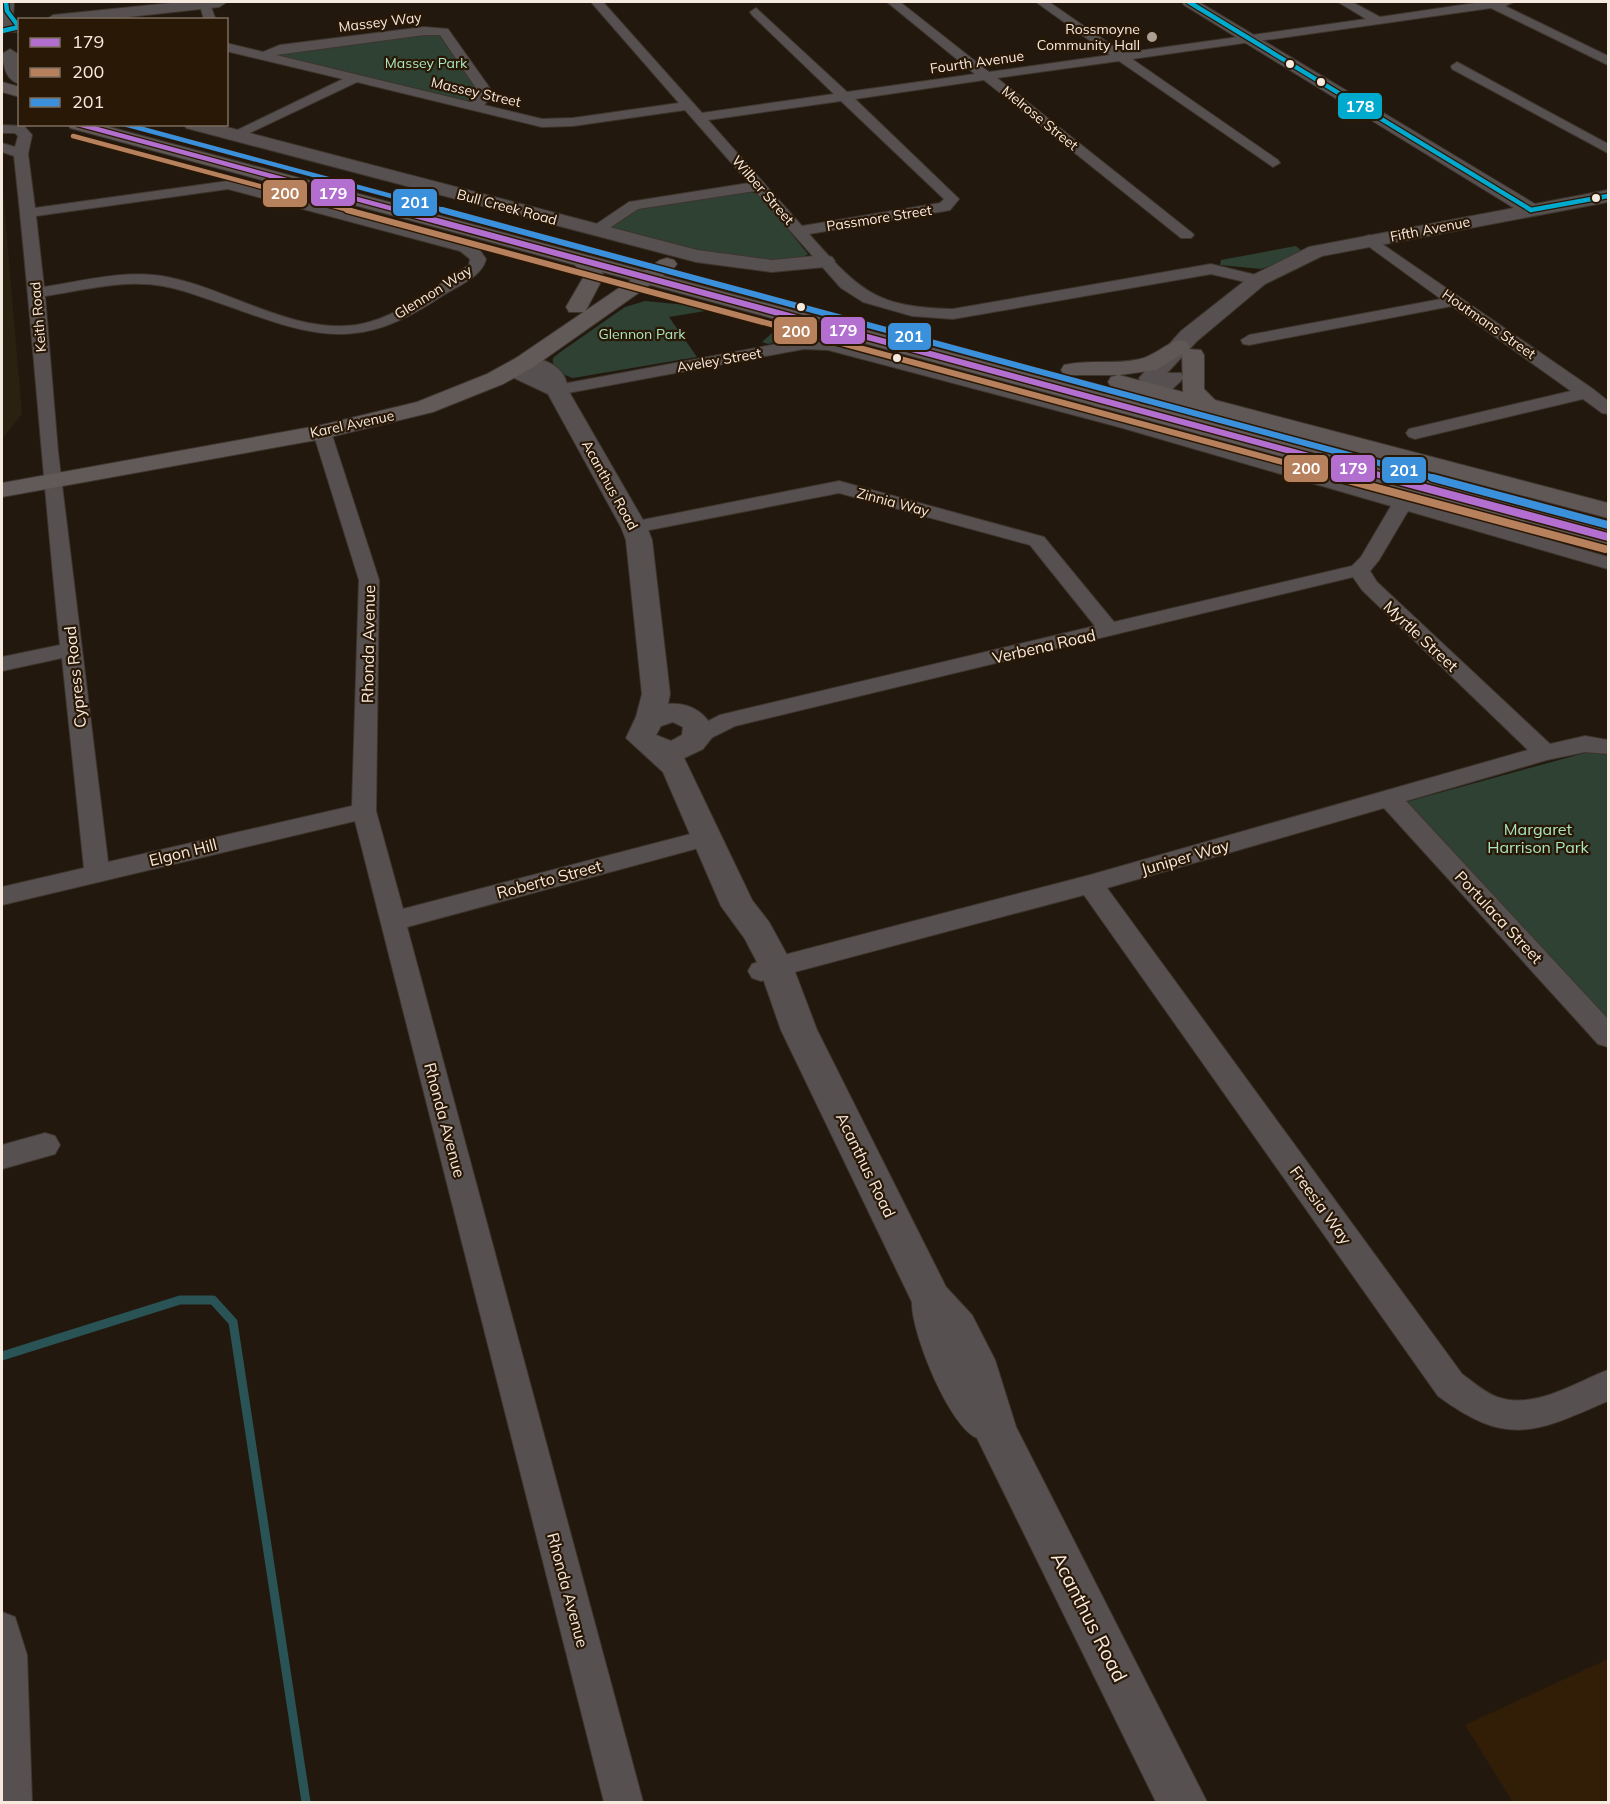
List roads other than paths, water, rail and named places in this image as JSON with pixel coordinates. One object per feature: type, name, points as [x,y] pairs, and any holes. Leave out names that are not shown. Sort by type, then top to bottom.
[{"type":"highway","points":[[2,87],[18,91]]},
{"type":"highway","points":[[2,104],[18,108]]},
{"type":"highway","points":[[83,126],[583,262],[648,269],[716,298],[1608,537]]},
{"type":"highway","points":[[150,126],[648,269],[1072,370],[1608,511]]},
{"type":"highway","points":[[577,307],[594,276],[583,262]]},
{"type":"highway","points":[[622,297],[657,291],[716,298]]},
{"type":"highway","points":[[1072,370],[1107,370],[1148,365],[1186,351],[1193,390],[1207,405]]},
{"type":"main road","name":"Karel Avenue","points":[[2,490],[51,470],[314,418],[425,406],[495,379],[524,363],[622,297],[648,269]]},
{"type":"main road","name":"Karel Avenue","points":[[314,418],[395,393],[486,359],[648,269]]},
{"type":"main road","points":[[486,359],[524,363],[522,350],[525,339]]},
{"type":"main road","name":"Karel Avenue","points":[[2,467],[51,470]]},
{"type":"street","points":[[78,18],[169,4],[212,2],[210,18]]},
{"type":"street","name":"Wilber Street","points":[[597,2],[686,106],[699,117],[846,285],[867,297],[923,313],[965,313],[1212,269],[1258,280]]},
{"type":"street","name":"Melrose Street","points":[[893,2],[1186,235]]},
{"type":"street","points":[[1042,2],[1274,163]]},
{"type":"street","points":[[1189,2],[1531,210]]},
{"type":"street","points":[[1344,2],[1378,20]]},
{"type":"street","name":"Fourth Avenue","points":[[699,117],[1508,2]]},
{"type":"street","points":[[1490,3],[1608,61]]},
{"type":"street","points":[[756,12],[845,96]]},
{"type":"street","name":"Massey Way","points":[[261,57],[280,49],[424,31],[444,32],[487,94],[484,99],[471,107]]},
{"type":"street","name":"Massey Street","points":[[228,48],[529,120],[558,123],[686,106]]},
{"type":"street","points":[[10,54],[14,73],[18,77]]},
{"type":"street","points":[[1457,66],[1608,149]]},
{"type":"street","points":[[234,135],[354,79]]},
{"type":"street","name":"Passmore Street","points":[[798,231],[945,207],[952,199],[845,96]]},
{"type":"street","name":"Bull Creek Road","points":[[200,126],[696,256],[772,266],[825,261]]},
{"type":"street","name":"Keith Road","points":[[2,129],[24,131],[21,154],[37,293],[51,470]]},
{"type":"street","points":[[2,147],[21,154]]},
{"type":"street","name":"Glennon Way","points":[[28,213],[228,185],[465,248],[473,252],[478,259],[476,267],[392,318],[356,330],[322,330],[164,281],[123,279],[37,293]]},
{"type":"street","points":[[597,230],[634,205],[759,186]]},
{"type":"street","name":"Fifth Avenue","points":[[1157,392],[1150,378],[1186,351],[1189,336],[1258,280],[1316,251],[1608,196]]},
{"type":"street","name":"Houtmans Street","points":[[1369,240],[1608,409]]},
{"type":"street","points":[[1249,340],[1455,301]]},
{"type":"street","name":"Aveley Street","points":[[557,390],[818,343],[1125,423],[1608,563]]},
{"type":"street","points":[[524,363],[522,373],[557,390]]},
{"type":"street","name":"Acanthus Road","points":[[557,390],[634,527],[639,540],[673,731],[706,838],[738,906],[738,921],[768,969],[781,1012],[799,1030],[932,1300],[937,1337],[958,1384],[996,1432],[1182,1803]]},
{"type":"street","points":[[1102,401],[1135,398],[1157,392],[1157,402],[1209,430]]},
{"type":"street","points":[[1415,434],[1450,423],[1587,393]]},
{"type":"street","name":"Rhonda Avenue","points":[[314,418],[369,580],[364,811],[624,1803]]},
{"type":"street","name":"Cypress Road","points":[[51,470],[98,873]]},
{"type":"street","name":"Zinnia Way","points":[[634,527],[839,487],[1037,541],[1110,631]]},
{"type":"street","points":[[1359,570],[1369,560],[1402,504]]},
{"type":"street","name":"Verbena Road","points":[[673,731],[1110,631],[1359,570]]},
{"type":"street","name":"Myrtle Street","points":[[1359,570],[1369,586],[1545,753]]},
{"type":"street","points":[[2,664],[72,649]]},
{"type":"street","name":"Juniper Way","points":[[768,969],[1090,884],[1545,753],[1585,744],[1608,747]]},
{"type":"street","name":"Portulaca Street","points":[[1389,798],[1608,1036]]},
{"type":"street","name":"Elgon Hill","points":[[2,896],[364,811]]},
{"type":"street","name":"Roberto Street","points":[[393,921],[706,838]]},
{"type":"street","name":"Freesia Way","points":[[1090,884],[1450,1385],[1473,1404],[1497,1415],[1521,1416],[1544,1412],[1608,1385]]},
{"type":"street","points":[[2,1157],[45,1145]]},
{"type":"street","points":[[2,1630],[9,1655],[13,1803]]},
{"type":"waterway","points":[[2,1356],[180,1300],[213,1300],[233,1322],[306,1802]]},
{"type":"place","name":"Rossmoyne Community Hall","points":[[1152,37]]},
{"type":"park label","name":"Massey Park","points":[[426,63]]},
{"type":"park label","name":"Glennon Park","points":[[642,334]]},
{"type":"park label","name":"Margaret Harrison Park","points":[[1538,838]]}]
